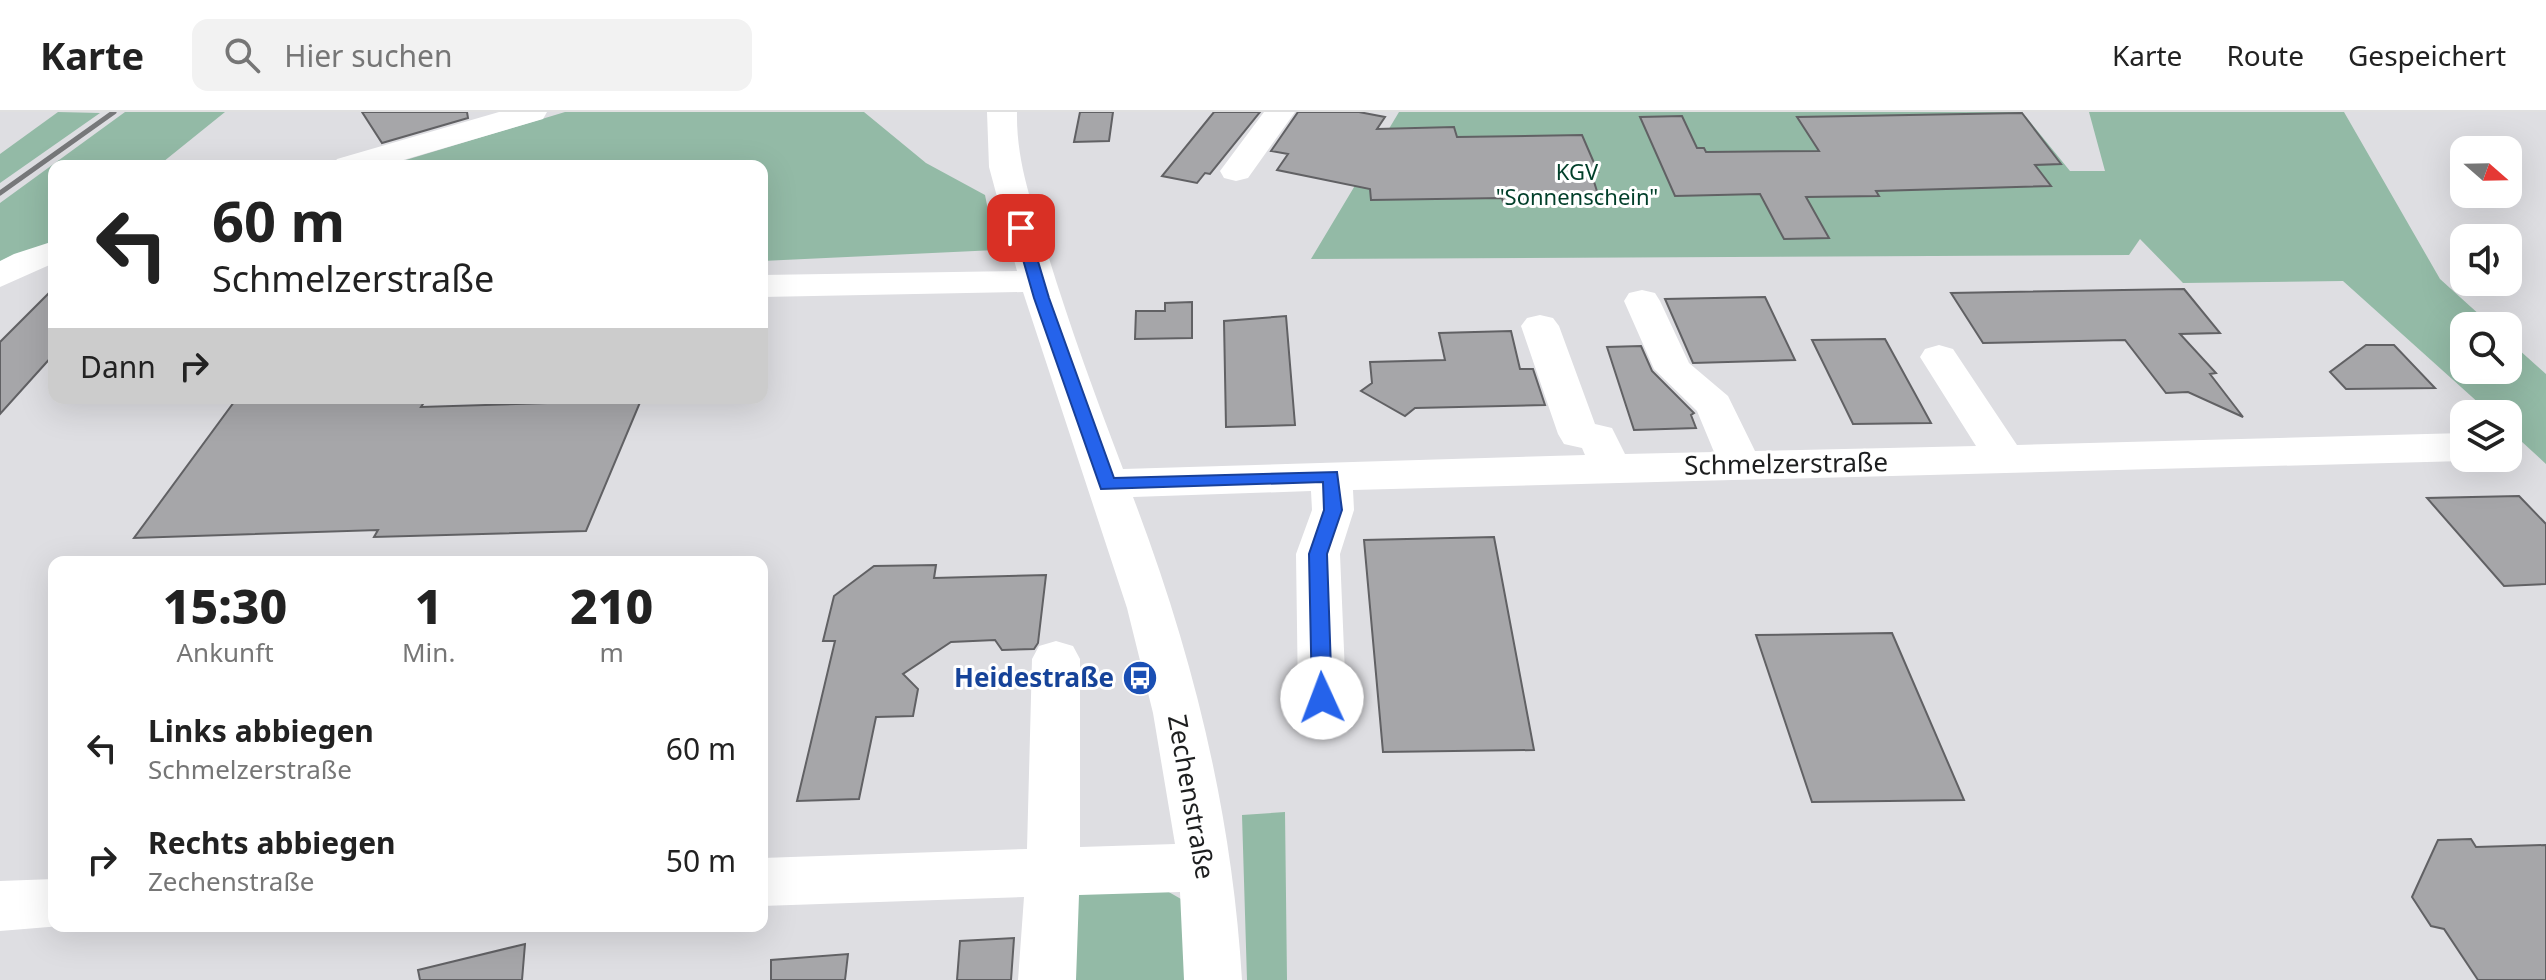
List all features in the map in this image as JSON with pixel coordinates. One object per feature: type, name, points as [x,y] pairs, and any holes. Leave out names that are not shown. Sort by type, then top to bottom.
[{"type":"street","points":[[368,160],[532,112]]},
{"type":"street","name":"Zechenstraße","points":[[1002,112],[1004,159],[1013,207],[1169,672],[1206,867],[1213,980]]},
{"type":"street","points":[[1236,171],[1280,112]]},
{"type":"street","points":[[0,276],[26,261],[48,254]]},
{"type":"street","points":[[768,286],[1037,281]]},
{"type":"street","points":[[1642,301],[1673,369],[1714,405],[1740,465]]},
{"type":"street","points":[[1540,326],[1578,434],[1598,438],[1611,469]]},
{"type":"street","points":[[1939,357],[2005,459]]},
{"type":"street","name":"Schmelzerstraße","points":[[1107,484],[2450,447]]},
{"type":"street","points":[[1322,698],[1318,554],[1333,510],[1331,476]]},
{"type":"street","points":[[1047,980],[1053,872],[1056,659]]},
{"type":"street","points":[[768,882],[1206,867]]},
{"type":"street","points":[[0,906],[48,904]]},
{"type":"green space","points":[[58,112],[100,113],[0,183],[0,154]]},
{"type":"green space","points":[[125,112],[225,112],[165,160],[59,160]]},
{"type":"green space","points":[[565,112],[864,112],[926,163],[985,195],[996,250],[768,261],[768,160],[406,160]]},
{"type":"green space","name":"KGV \"Sonnenschein\"","points":[[1399,112],[2022,112],[2070,171],[2105,171],[2089,112],[2344,112],[2440,279],[2450,288],[2450,296],[2459,296],[2477,312],[2450,312],[2450,377],[2343,281],[2183,283],[2140,239],[2129,255],[1311,259]]},
{"type":"green space","points":[[48,168],[48,252],[0,276],[0,203]]},
{"type":"green space","name":"KGV \"Sonnenschein\"","points":[[2522,353],[2546,374],[2546,464],[2522,442],[2522,400],[2475,400],[2458,384],[2522,384]]},
{"type":"green space","points":[[1285,812],[1287,980],[1247,980],[1242,815]]},
{"type":"green space","points":[[1153,883],[1188,903],[1186,980],[1061,980],[1069,895]]},
{"type":"building","points":[[362,112],[467,112],[468,118],[382,143]]},
{"type":"building","points":[[1080,112],[1113,112],[1109,141],[1074,142]]},
{"type":"building","points":[[1214,112],[1260,112],[1210,174],[1205,173],[1197,183],[1162,176]]},
{"type":"building","points":[[1298,112],[1359,112],[1385,117],[1377,129],[1454,127],[1457,137],[1582,135],[1598,172],[1591,172],[1600,201],[1503,202],[1502,198],[1371,200],[1370,189],[1277,170],[1288,154],[1271,151]]},
{"type":"building","points":[[2022,113],[2061,164],[2035,165],[2051,186],[1876,191],[1879,196],[1806,197],[1829,238],[1784,239],[1760,194],[1675,196],[1640,117],[1682,116],[1697,148],[1704,148],[1706,152],[1819,151],[1797,117]]},
{"type":"building","points":[[2184,289],[2220,333],[2180,334],[2216,373],[2210,374],[2243,417],[2188,392],[2166,393],[2125,340],[1983,343],[1951,293]]},
{"type":"building","points":[[48,294],[48,361],[0,414],[0,342]]},
{"type":"building","points":[[1765,297],[1795,360],[1693,363],[1665,299]]},
{"type":"building","points":[[1192,302],[1192,338],[1135,339],[1136,311],[1165,311],[1165,303]]},
{"type":"building","points":[[1286,316],[1295,425],[1226,427],[1224,321]]},
{"type":"building","points":[[1511,331],[1520,369],[1533,369],[1545,405],[1415,408],[1405,416],[1361,391],[1372,383],[1370,362],[1445,360],[1439,333]]},
{"type":"building","points":[[1885,339],[1931,423],[1853,424],[1812,340]]},
{"type":"building","points":[[2366,345],[2394,345],[2435,388],[2346,389],[2330,372]]},
{"type":"building","points":[[1641,346],[1652,371],[1694,413],[1691,415],[1696,428],[1634,430],[1607,347]]},
{"type":"building","points":[[233,404],[423,404],[421,407],[639,404],[586,531],[374,537],[378,530],[134,538]]},
{"type":"building","points":[[2519,496],[2546,524],[2546,584],[2504,586],[2427,498]]},
{"type":"building","points":[[1494,537],[1534,750],[1383,752],[1364,540]]},
{"type":"building","points":[[936,565],[934,578],[1046,575],[1038,643],[1034,649],[1002,650],[995,640],[951,642],[903,674],[918,689],[913,716],[876,717],[859,799],[797,801],[835,641],[823,641],[834,596],[874,566]]},
{"type":"building","points":[[1892,633],[1964,800],[1812,802],[1756,635]]},
{"type":"building","points":[[2471,839],[2476,847],[2546,845],[2546,980],[2478,980],[2444,929],[2431,926],[2412,897],[2438,840]]},
{"type":"building","points":[[1014,938],[1011,980],[957,980],[960,941]]},
{"type":"building","points":[[525,944],[522,980],[420,980],[418,970]]},
{"type":"building","points":[[848,954],[845,980],[771,980],[771,960]]},
{"type":"railway","points":[[0,193],[114,112]]},
{"type":"place","name":"Heidestraße","points":[[1140,678]]},
{"type":"route","points":[[1021,228],[1041,298],[1107,484],[1331,476],[1333,510],[1318,554],[1322,698]]}]
